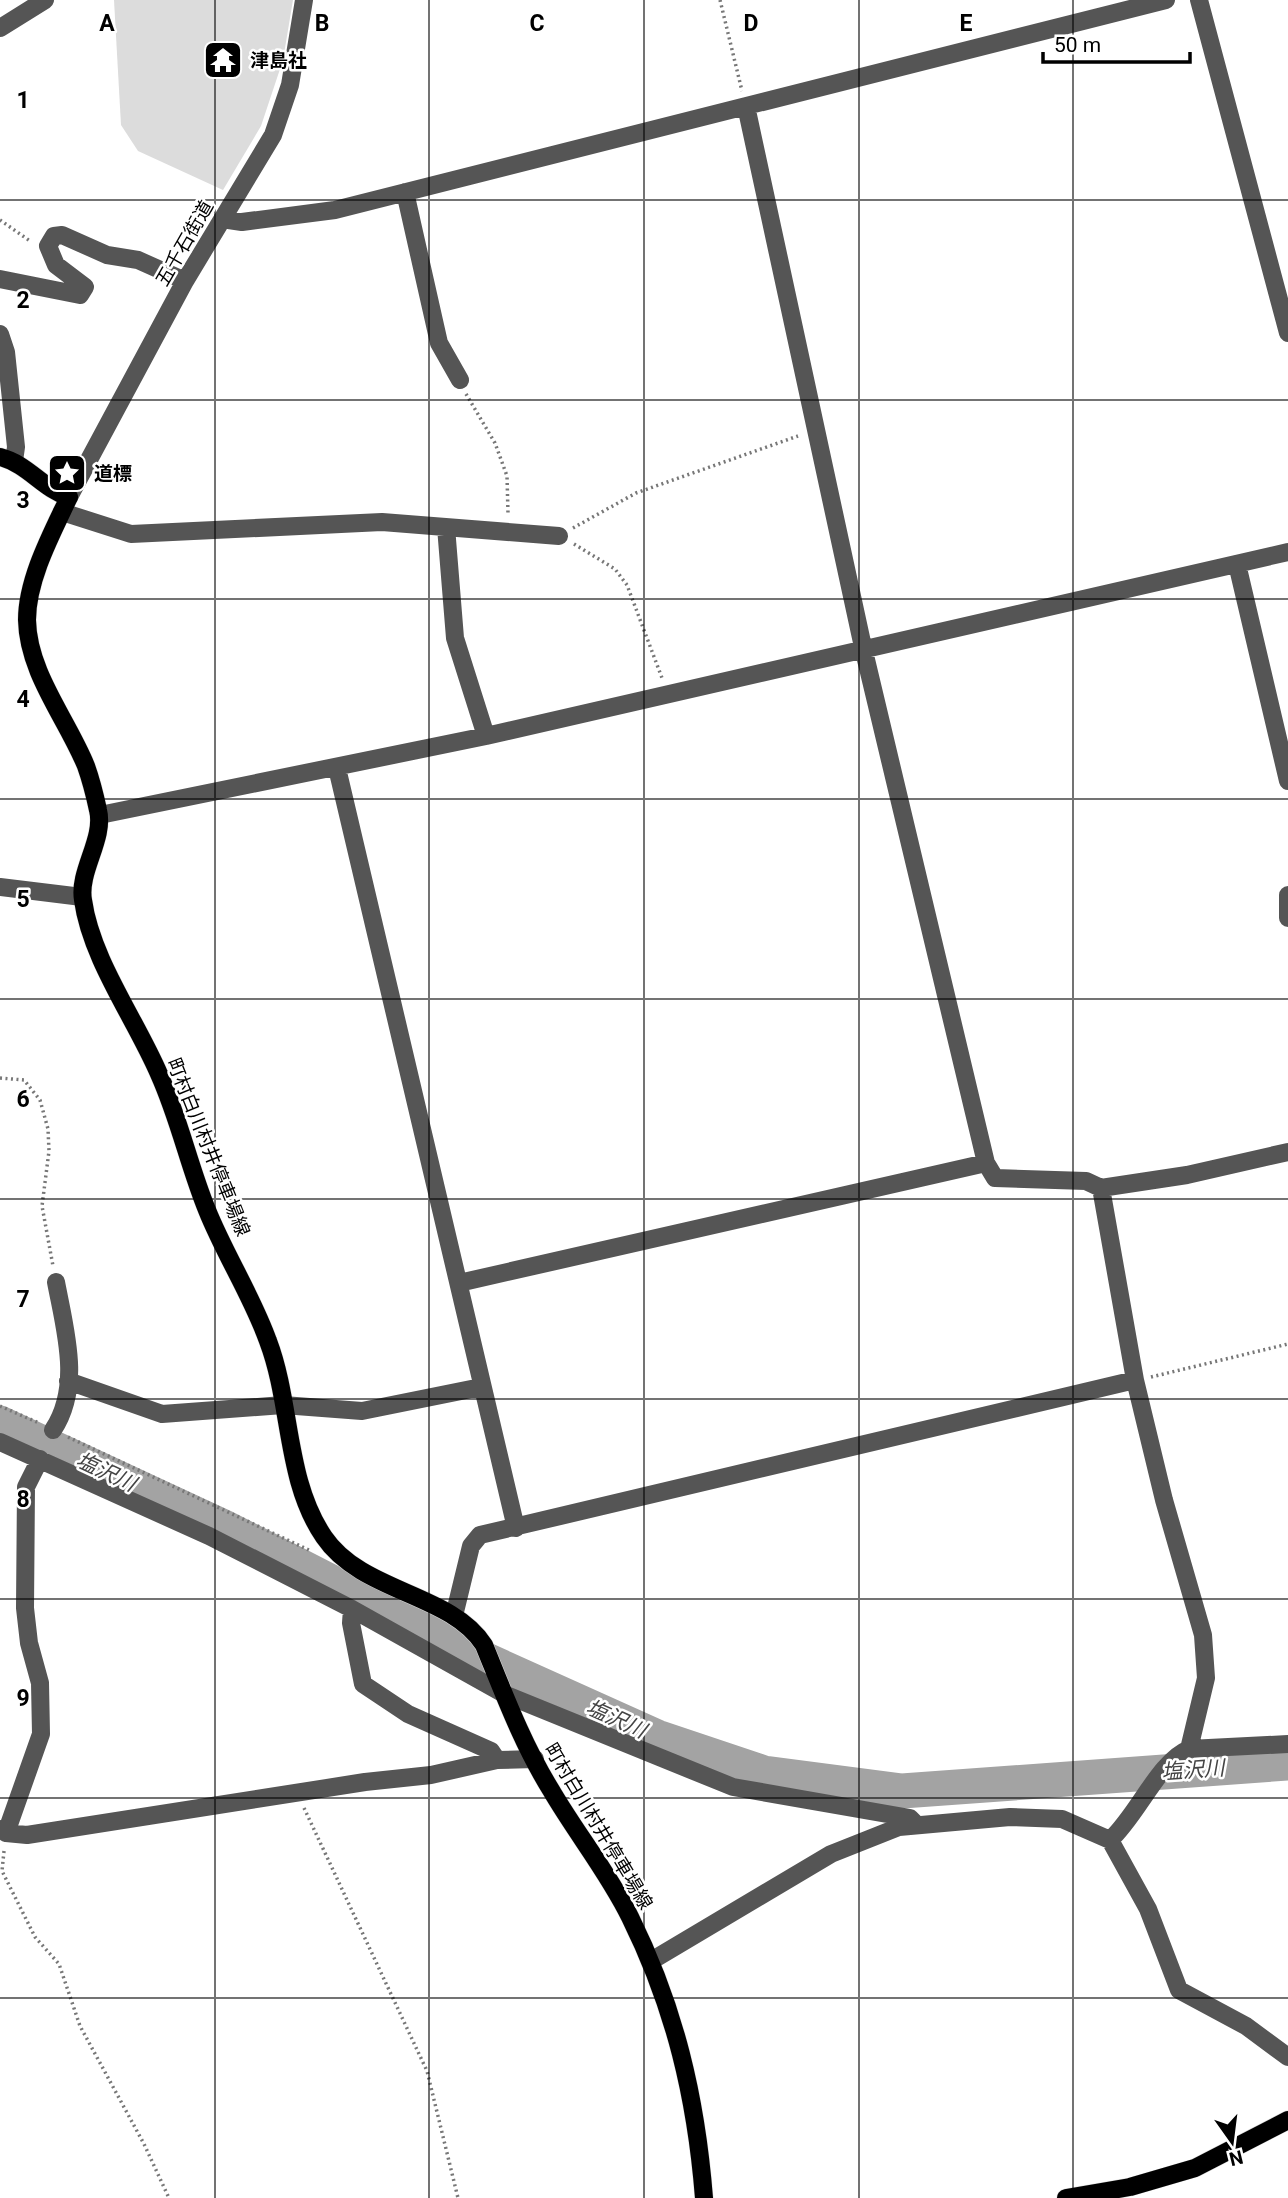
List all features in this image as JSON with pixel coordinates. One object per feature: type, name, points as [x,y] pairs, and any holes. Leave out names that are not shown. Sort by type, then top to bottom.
[{"type":"main road","points":[[7,459],[47,487],[66,505],[31,589],[29,634],[47,687],[86,767],[100,815],[82,897]]},
{"type":"main road","name":"町村白川村井停車場線","points":[[82,897],[108,971],[158,1071],[209,1216],[257,1309],[272,1352],[291,1447],[312,1515],[337,1555],[393,1588],[454,1616],[478,1635],[484,1645],[502,1691],[550,1789],[624,1905],[651,1961],[689,2077],[704,2198]]},
{"type":"main road","points":[[1066,2198],[1130,2188],[1195,2168],[1288,2120]]},
{"type":"street","points":[[1,30],[46,0]]},
{"type":"street","name":"五千石街道","points":[[66,505],[184,281],[272,135],[290,85],[304,0]]},
{"type":"street","points":[[222,219],[242,222],[335,210],[1166,0]]},
{"type":"street","points":[[1199,0],[1288,333]]},
{"type":"street","points":[[746,107],[863,647],[986,1163],[995,1178],[1086,1181],[1101,1188],[1187,1175],[1288,1152]]},
{"type":"street","points":[[405,192],[439,343],[460,380]]},
{"type":"street","points":[[0,279],[80,295],[85,287],[56,265],[48,246],[54,236],[62,235],[107,255],[138,260],[184,281]]},
{"type":"street","points":[[0,334],[7,366],[16,447],[7,459]]},
{"type":"street","points":[[66,505],[131,534],[382,522],[559,536]]},
{"type":"street","points":[[446,527],[455,639],[486,736]]},
{"type":"street","points":[[100,815],[486,736],[863,647],[1288,552]]},
{"type":"street","points":[[1237,564],[1288,781]]},
{"type":"street","points":[[337,768],[516,1528]]},
{"type":"street","points":[[0,887],[82,897]]},
{"type":"street","points":[[1288,895],[1288,918]]},
{"type":"street","points":[[459,1283],[986,1163]]},
{"type":"street","points":[[1101,1188],[1135,1380],[1164,1500],[1203,1635],[1206,1678],[1182,1752],[1127,1825],[1110,1840]]},
{"type":"street","points":[[54,1430],[63,1415],[68,1381],[68,1340],[56,1282]]},
{"type":"street","points":[[454,1616],[471,1546],[480,1535],[1135,1380]]},
{"type":"street","points":[[68,1381],[162,1414],[283,1405],[362,1411],[481,1387]]},
{"type":"street","points":[[0,1442],[209,1536],[352,1609],[502,1691],[733,1787],[910,1818],[916,1824]]},
{"type":"street","points":[[40,1459],[26,1487],[25,1608],[29,1643],[40,1683],[41,1734],[3,1831],[27,1835],[431,1775],[497,1760],[535,1759]]},
{"type":"street","points":[[352,1609],[351,1623],[363,1684],[408,1714],[491,1751],[497,1760]]},
{"type":"street","points":[[1182,1752],[1288,1744]]},
{"type":"street","points":[[651,1961],[831,1854],[899,1827],[1010,1817],[1062,1819],[1110,1840],[1148,1909],[1179,1990],[1246,2026],[1288,2057]]},
{"type":"path","points":[[720,0],[746,107]]},
{"type":"path","points":[[0,220],[52,256]]},
{"type":"path","points":[[460,380],[495,443],[507,476],[506,508],[515,531]]},
{"type":"path","points":[[559,536],[636,493],[816,429]]},
{"type":"path","points":[[559,536],[588,550],[615,569],[627,584],[668,693]]},
{"type":"path","points":[[0,1078],[24,1080],[40,1100],[49,1151],[42,1206],[56,1282]]},
{"type":"path","points":[[1135,1380],[1288,1344]]},
{"type":"path","points":[[0,1406],[319,1555],[337,1555]]},
{"type":"path","points":[[299,1793],[427,2071],[458,2198]]},
{"type":"path","points":[[3,1831],[2,1871],[35,1937],[60,1964],[80,2026],[145,2144],[169,2198]]},
{"type":"shaded area","points":[[114,0],[293,0],[283,60],[261,126],[223,190],[138,151],[121,125]]},
{"type":"waterway","name":"塩沢川","points":[[0,1423],[224,1527],[464,1650],[657,1737],[764,1773],[902,1791],[1288,1763]]},
{"type":"place","name":"津島社","points":[[223,60]]},
{"type":"place","name":"道標","points":[[67,473]]}]
